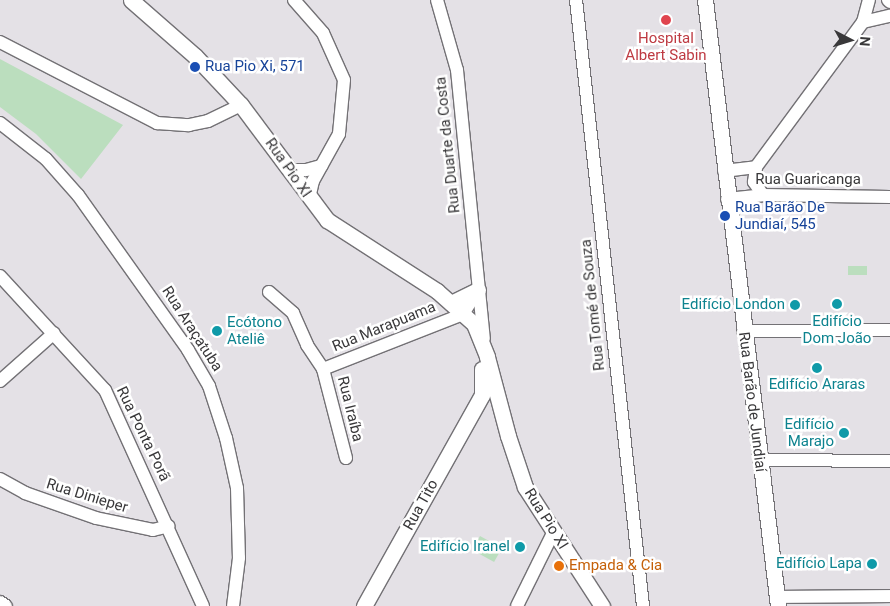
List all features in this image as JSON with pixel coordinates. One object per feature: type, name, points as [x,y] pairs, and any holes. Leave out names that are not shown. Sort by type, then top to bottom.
[{"type":"main road","name":"Rua Pio XI","points":[[131,0],[181,43],[241,104],[291,170],[308,198],[335,227],[452,303],[476,328],[485,349],[499,404],[525,487],[602,606]]},
{"type":"main road","name":"Rua Barão de Jundiaí","points":[[705,0],[727,199],[777,601]]},
{"type":"main road","points":[[452,303],[478,290]]},
{"type":"main road","name":"Rua Pio XI","points":[[463,314],[484,377],[484,389],[477,405]]},
{"type":"main road","points":[[477,405],[499,404]]},
{"type":"main road","name":"Rua Tito","points":[[364,606],[477,405]]},
{"type":"street","points":[[294,0],[323,33],[344,80],[339,134],[321,166],[308,198]]},
{"type":"street","name":"Rua Duarte da Costa","points":[[437,0],[457,70],[485,349]]},
{"type":"street","name":"Rua Tomé de Souza","points":[[576,0],[644,606]]},
{"type":"street","points":[[763,195],[754,182],[756,168],[863,22],[869,0]]},
{"type":"street","points":[[863,22],[890,16]]},
{"type":"street","points":[[0,42],[157,123],[189,125],[208,121],[241,104]]},
{"type":"street","name":"Rua Araçatuba","points":[[0,123],[46,159],[78,194],[188,350],[209,386],[226,438],[237,488],[239,558],[233,606]]},
{"type":"street","points":[[291,170],[306,170],[321,166]]},
{"type":"street","points":[[724,171],[756,168]]},
{"type":"street","name":"Rua Guaricanga","points":[[727,199],[763,195],[890,197]]},
{"type":"street","name":"Rua Ponta Porã","points":[[0,276],[105,390],[115,407],[204,606]]},
{"type":"street","points":[[463,314],[478,290]]},
{"type":"street","name":"Rua Marapuama","points":[[269,292],[293,313],[307,345],[322,369],[463,314]]},
{"type":"street","points":[[743,330],[890,330]]},
{"type":"street","points":[[0,381],[54,333]]},
{"type":"street","name":"Rua Iraíba","points":[[322,369],[346,458]]},
{"type":"street","points":[[759,460],[890,460]]},
{"type":"street","name":"Rua Dinieper","points":[[0,479],[24,494],[96,518],[153,530],[169,526]]},
{"type":"street","points":[[517,606],[555,536]]},
{"type":"street","points":[[777,601],[890,596]]},
{"type":"street","points":[[0,602],[6,606]]},
{"type":"green space","points":[[0,59],[123,125],[81,179],[36,134],[0,107]]},
{"type":"green space","points":[[848,266],[867,266],[867,275],[848,275]]},
{"type":"green space","points":[[480,536],[502,548],[494,562],[472,550]]},
{"type":"place","name":"Hospital Albert Sabin","points":[[666,20]]},
{"type":"place","name":"Rua Pio Xi, 571","points":[[195,67]]},
{"type":"place","name":"Rua Barão De Jundiaí, 545","points":[[725,216]]},
{"type":"place","name":"Edifício Dom João","points":[[837,304]]},
{"type":"place","name":"Edifício London","points":[[795,305]]},
{"type":"place","name":"Ecótono Ateliê","points":[[217,331]]},
{"type":"place","name":"Edifício Araras","points":[[817,368]]},
{"type":"place","name":"Edifício Marajo","points":[[844,433]]},
{"type":"place","name":"Edifício Iranel","points":[[520,547]]},
{"type":"place","name":"Edifício Lapa","points":[[872,564]]},
{"type":"place","name":"Empada & Cia","points":[[559,566]]}]
